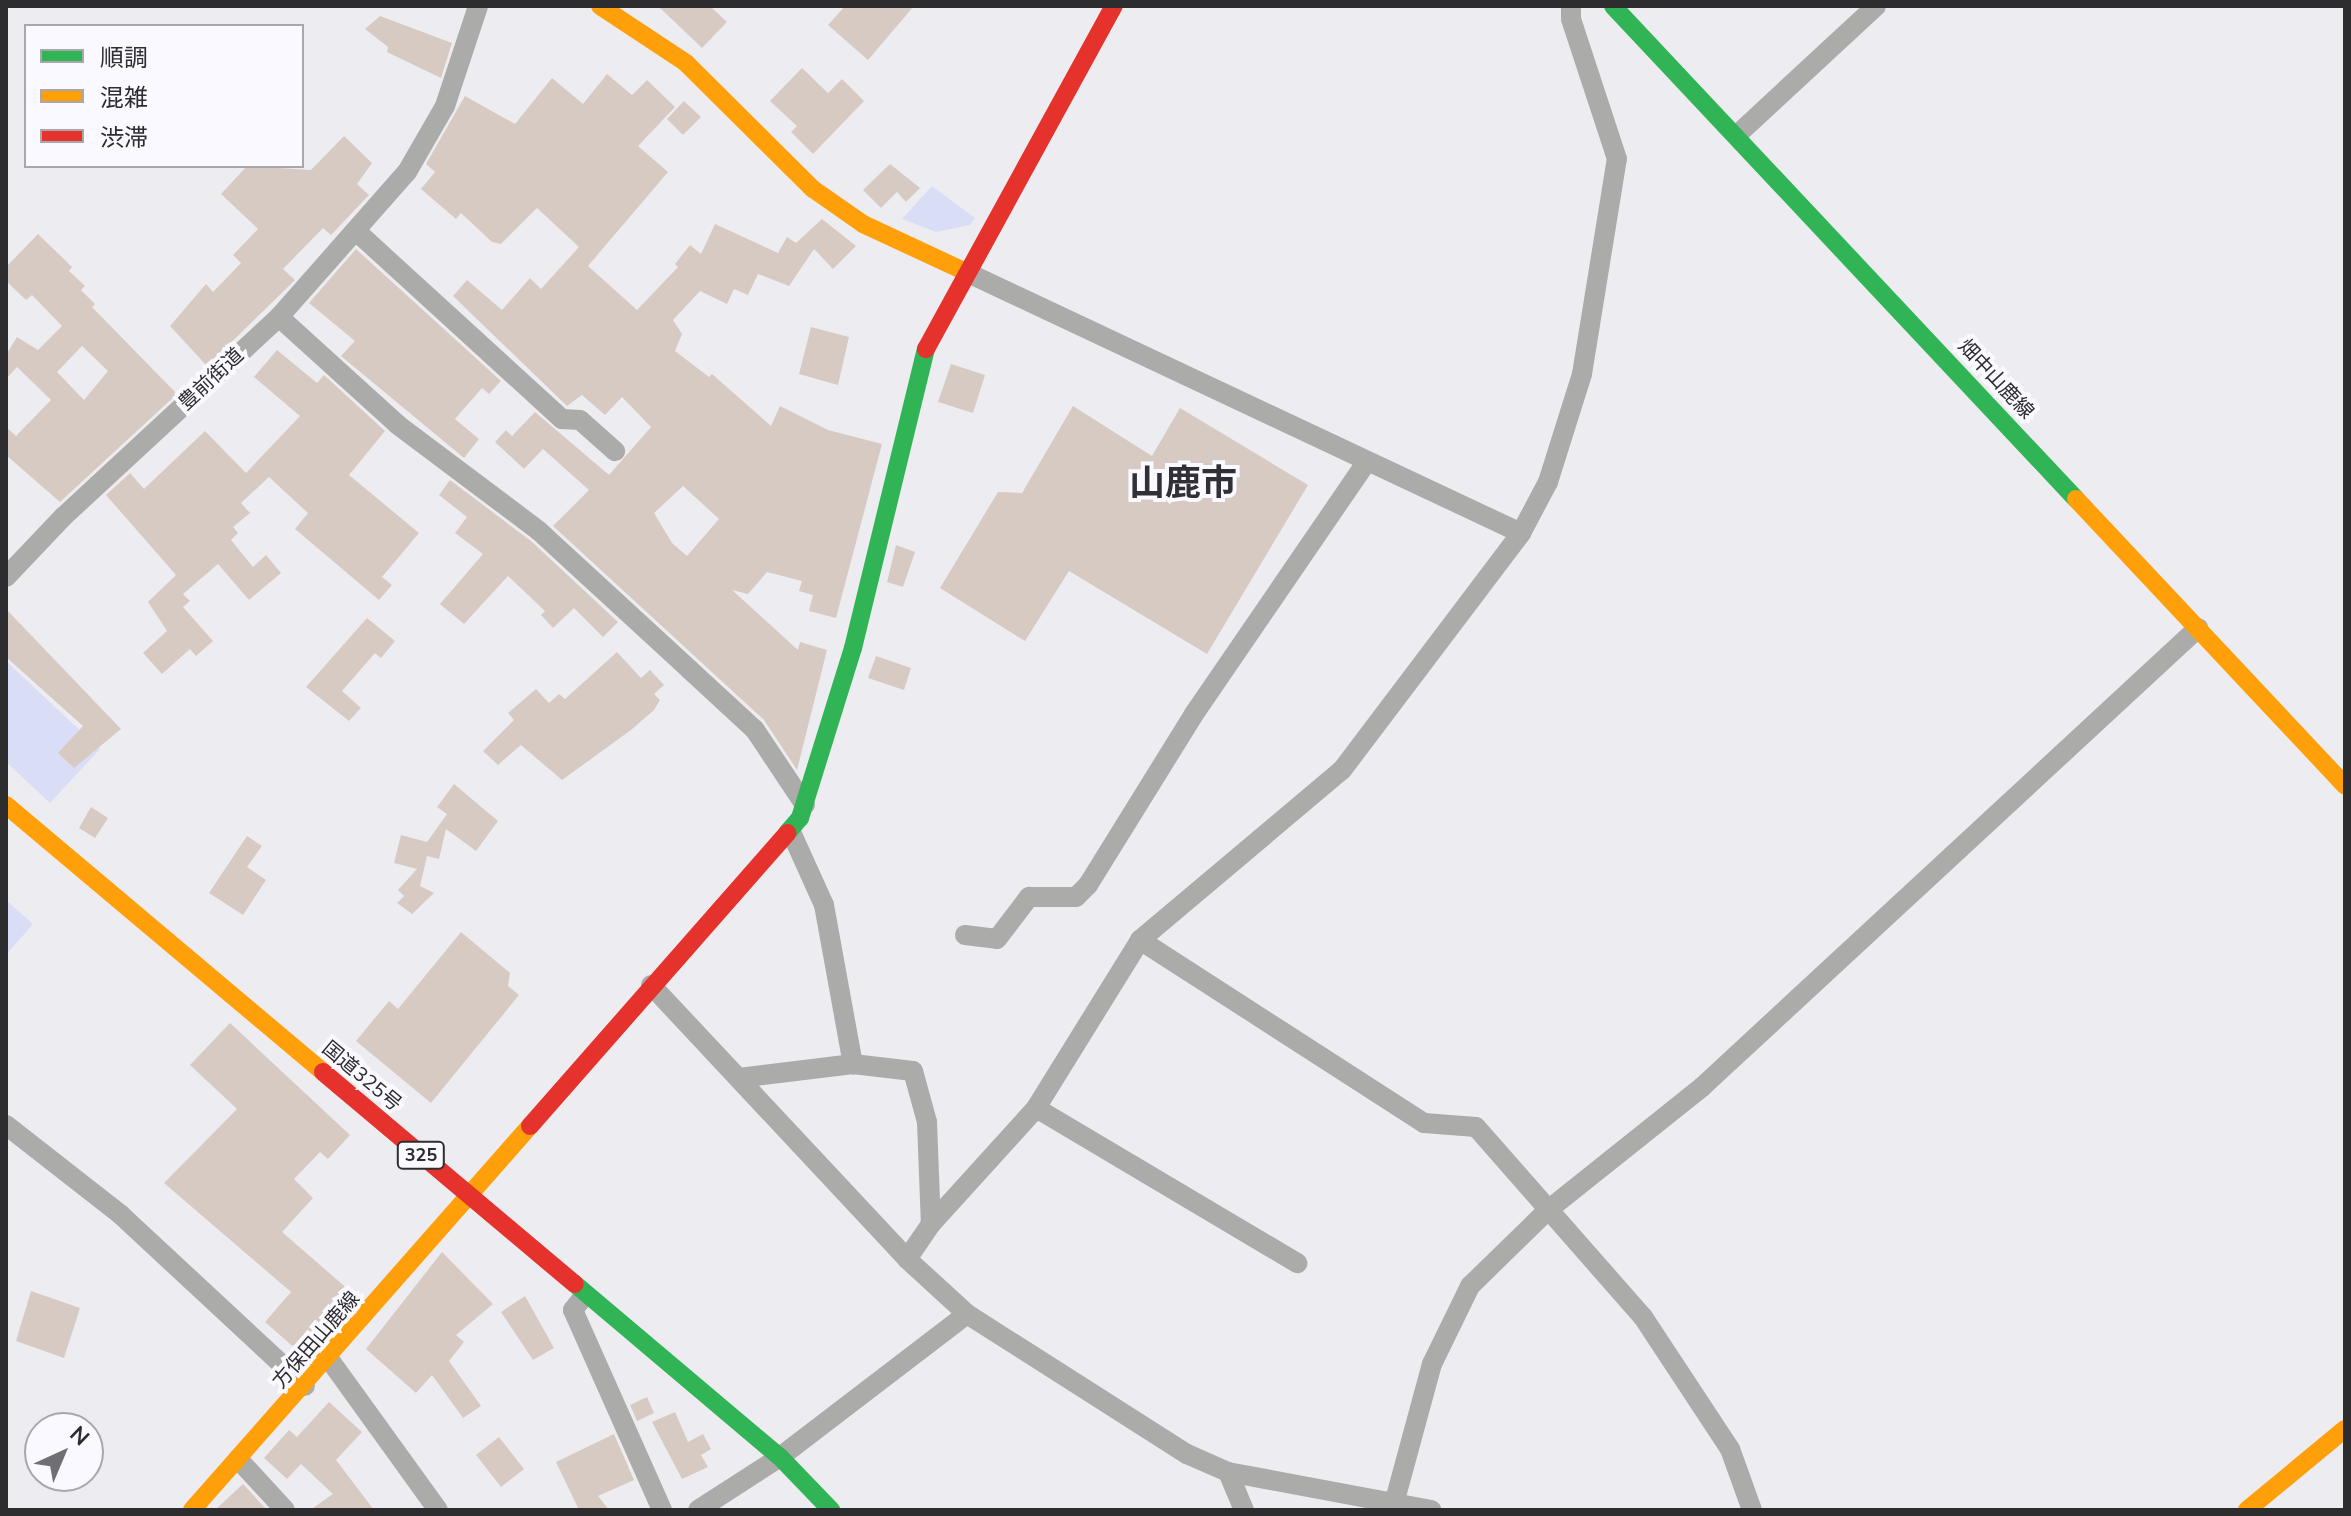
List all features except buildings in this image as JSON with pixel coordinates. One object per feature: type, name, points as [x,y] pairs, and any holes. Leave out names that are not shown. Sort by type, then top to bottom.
[{"type":"main road","points":[[600,6],[686,63],[813,189],[863,224],[966,272]]},
{"type":"main road","name":"方保田山鹿線","points":[[192,1510],[329,1359],[651,985],[791,832],[805,805],[853,648],[928,342],[1114,6]]},
{"type":"main road","name":"畑中山鹿線","points":[[1613,6],[1738,134],[2345,785]]},
{"type":"main road","name":"国道325号","points":[[6,805],[469,1195],[584,1296],[780,1457],[831,1510]]},
{"type":"main road","points":[[2247,1510],[2345,1429]]},
{"type":"street","name":"豊前街道","points":[[6,577],[63,517],[279,317],[407,172],[445,106],[478,6]]},
{"type":"street","points":[[907,1259],[931,1224],[1036,1108],[1140,940],[1342,770],[1521,533],[1548,482],[1582,374],[1617,159],[1571,19],[1571,6]]},
{"type":"street","points":[[1738,134],[1876,6]]},
{"type":"street","points":[[356,231],[562,419],[580,420],[615,451]]},
{"type":"street","points":[[966,272],[1365,464],[1521,533]]},
{"type":"street","points":[[279,317],[398,425],[539,531],[755,730],[805,805]]},
{"type":"street","points":[[965,935],[997,939],[1029,897],[1076,897],[1088,885],[1194,714],[1365,464]]},
{"type":"street","points":[[1395,1500],[1432,1364],[1470,1286],[1548,1210],[1702,1087],[2198,628]]},
{"type":"street","points":[[791,832],[824,905],[853,1064]]},
{"type":"street","points":[[1140,940],[1424,1123],[1476,1127],[1643,1317],[1730,1449],[1752,1510]]},
{"type":"street","points":[[651,985],[907,1259],[967,1314],[1187,1454],[1228,1472],[1395,1500],[1431,1510]]},
{"type":"street","points":[[739,1078],[853,1064],[913,1071],[927,1122],[931,1224]]},
{"type":"street","points":[[1036,1108],[1297,1263]]},
{"type":"street","points":[[6,1125],[121,1215],[305,1386]]},
{"type":"street","points":[[584,1296],[573,1310],[662,1510]]},
{"type":"street","points":[[698,1510],[780,1457],[967,1314]]},
{"type":"street","points":[[329,1359],[438,1510]]},
{"type":"street","points":[[238,1459],[285,1510]]},
{"type":"street","points":[[1228,1472],[1244,1510]]},
{"type":"shaded area","points":[[932,186],[975,218],[970,225],[936,232],[902,219]]},
{"type":"shaded area","points":[[6,661],[100,749],[50,803],[6,762]]},
{"type":"shaded area","points":[[6,900],[33,924],[6,955]]},
{"type":"traffic: fast","points":[[1613,6],[2076,499]]},
{"type":"traffic: fast","points":[[787,833],[800,818],[853,648],[926,349]]},
{"type":"traffic: fast","points":[[575,1284],[780,1457],[831,1510]]},
{"type":"traffic: slow","points":[[600,6],[686,63],[813,189],[863,224],[966,272]]},
{"type":"traffic: slow","points":[[2076,499],[2345,785]]},
{"type":"traffic: slow","points":[[6,805],[323,1072]]},
{"type":"traffic: slow","points":[[192,1510],[530,1126]]},
{"type":"traffic: slow","points":[[2247,1510],[2345,1429]]},
{"type":"traffic: jam","points":[[926,349],[1114,6]]},
{"type":"traffic: jam","points":[[530,1126],[787,833]]},
{"type":"traffic: jam","points":[[323,1072],[575,1284]]},
{"type":"district","name":"山鹿市","points":[[1183,484]]}]
